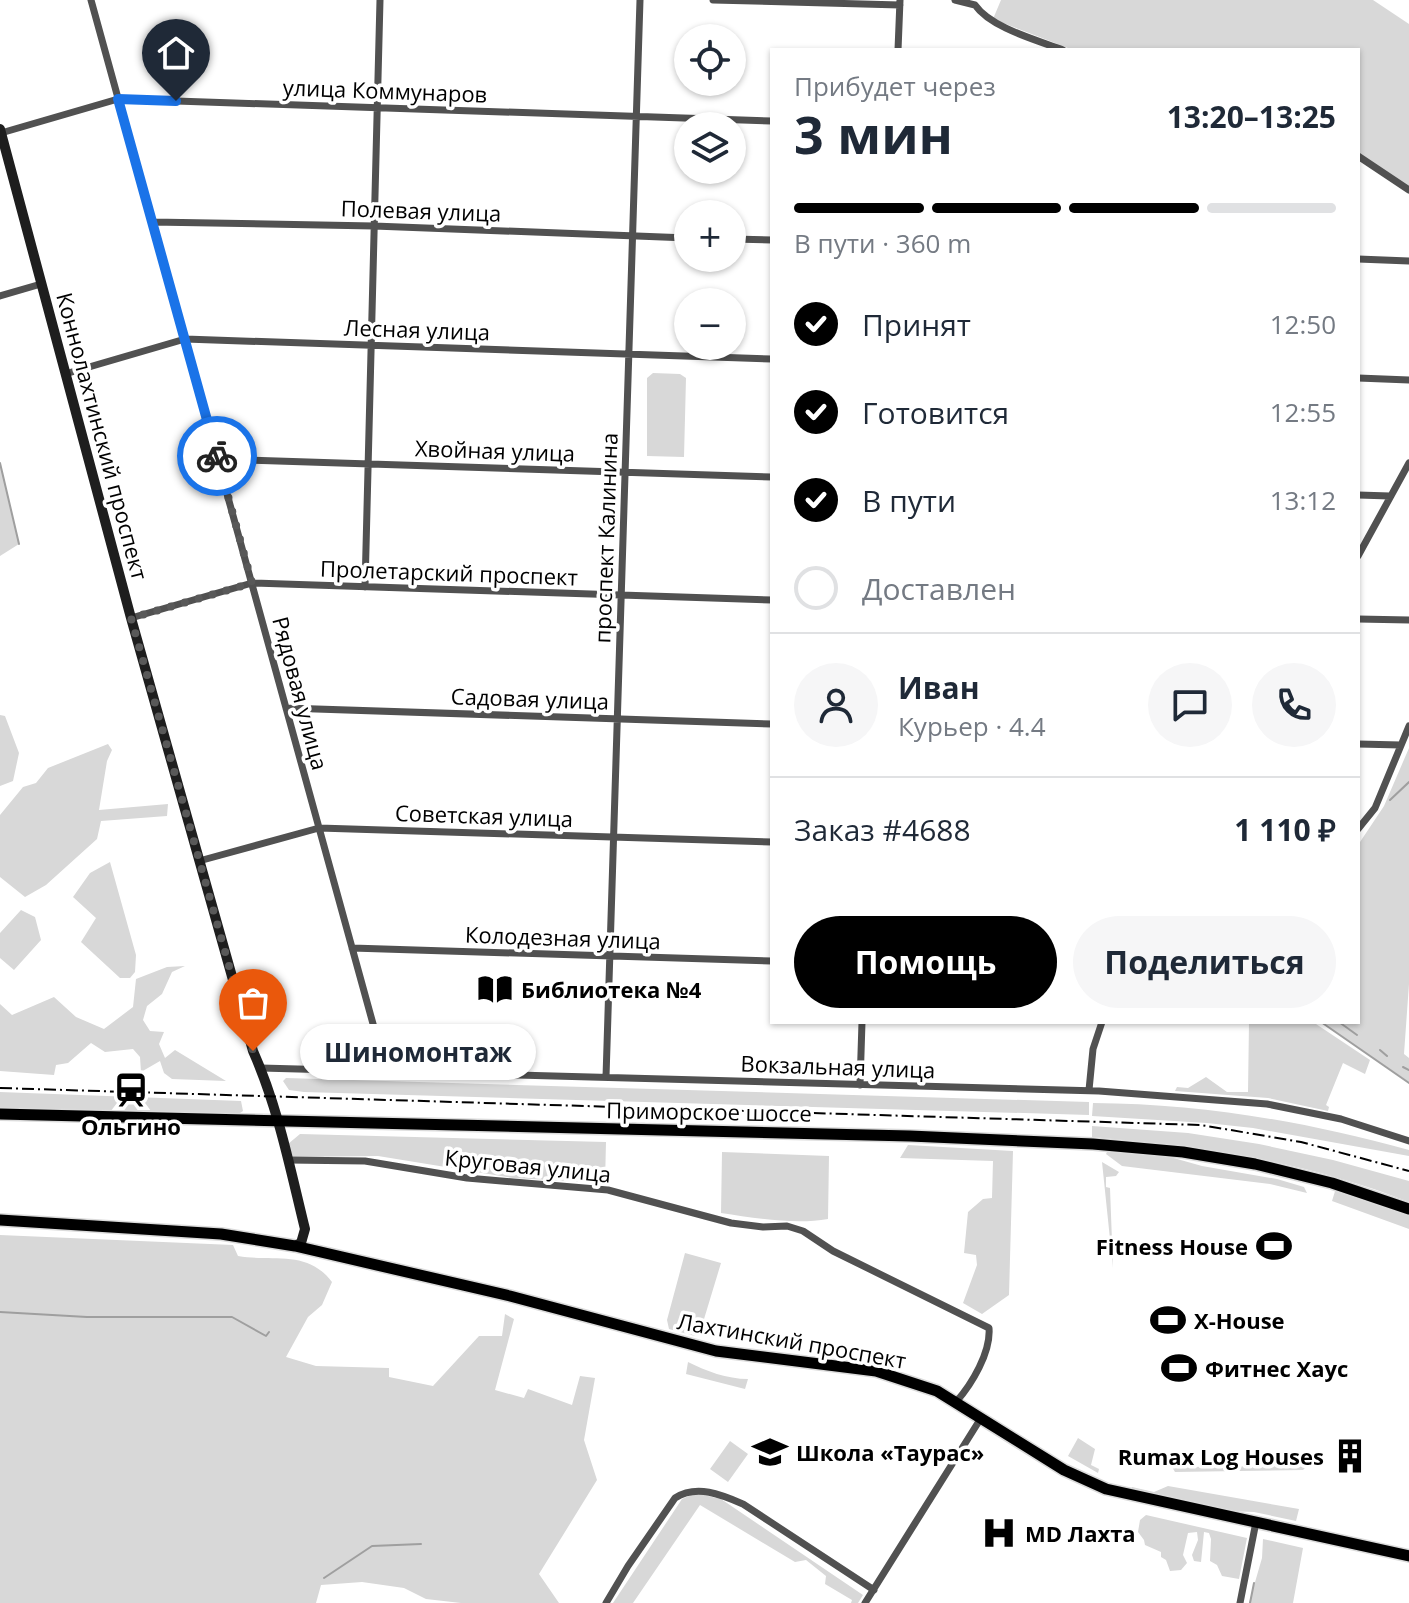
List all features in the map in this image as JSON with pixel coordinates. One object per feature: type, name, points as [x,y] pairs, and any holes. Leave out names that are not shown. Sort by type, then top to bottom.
[{"type":"main road","name":"Коннолахтинский проспект","points":[[1,131],[199,861],[253,1051],[270,1089],[305,1229],[301,1243],[295,1246]]},
{"type":"main road","name":"Приморское шоссе","points":[[0,1114],[938,1136],[1093,1144],[1183,1152],[1255,1164],[1345,1187],[1409,1209]]},
{"type":"main road","name":"Лахтинский проспект","points":[[0,1220],[221,1234],[295,1246],[510,1296],[716,1351],[876,1371],[924,1385],[1064,1470],[1106,1489],[1409,1556]]},
{"type":"street","name":"Рядовая улица","points":[[91,0],[386,1071]]},
{"type":"street","points":[[365,587],[380,0]]},
{"type":"street","name":"проспект Калинина","points":[[606,1077],[640,0]]},
{"type":"street","points":[[713,0],[900,3],[898,48]]},
{"type":"street","points":[[955,0],[975,5],[992,21],[1058,48]]},
{"type":"street","name":"улица Коммунаров","points":[[1,131],[118,99],[770,121]]},
{"type":"street","points":[[1360,157],[1409,190]]},
{"type":"street","name":"Полевая улица","points":[[152,222],[374,226],[674,237]]},
{"type":"street","points":[[746,239],[770,240]]},
{"type":"street","points":[[1360,259],[1409,261]]},
{"type":"street","points":[[0,296],[41,284]]},
{"type":"street","name":"Лесная улица","points":[[65,374],[185,339],[770,359]]},
{"type":"street","points":[[1360,378],[1409,380]]},
{"type":"street","name":"Хвойная улица","points":[[217,459],[770,477]]},
{"type":"street","points":[[1360,552],[1409,463]]},
{"type":"street","points":[[1360,495],[1390,496]]},
{"type":"street","name":"Пролетарский проспект","points":[[131,618],[252,583],[770,600]]},
{"type":"street","points":[[1360,619],[1409,620]]},
{"type":"street","name":"Садовая улица","points":[[286,708],[770,724]]},
{"type":"street","points":[[1360,827],[1375,808],[1409,726]]},
{"type":"street","points":[[1360,744],[1401,745]]},
{"type":"street","name":"Советская улица","points":[[199,861],[319,828],[770,842]]},
{"type":"street","name":"Колодезная улица","points":[[352,948],[770,961]]},
{"type":"street","points":[[860,1085],[862,1024]]},
{"type":"street","points":[[1089,1090],[1093,1049],[1101,1024]]},
{"type":"street","name":"Вокзальная улица","points":[[261,1068],[1089,1090],[1267,1104],[1341,1119],[1409,1141]]},
{"type":"street","name":"Круговая улица","points":[[288,1160],[365,1161],[467,1178],[608,1190],[731,1223],[787,1226],[803,1231],[833,1251],[989,1328],[990,1337],[972,1380],[956,1402]]},
{"type":"street","points":[[865,1603],[981,1418]]},
{"type":"street","points":[[606,1603],[675,1498],[698,1491],[724,1496],[743,1504],[874,1590]]},
{"type":"street","points":[[1240,1603],[1256,1522]]},
{"type":"shaded area","points":[[1001,0],[1373,0],[1409,24],[1409,187],[1360,154],[1360,48],[1068,48],[993,19]]},
{"type":"shaded area","points":[[653,373],[680,374],[686,378],[684,457],[647,456],[647,378]]},
{"type":"shaded area","points":[[0,463],[19,544],[0,556]]},
{"type":"shaded area","points":[[0,715],[5,716],[19,753],[13,781],[0,786]]},
{"type":"shaded area","points":[[108,744],[112,750],[107,761],[99,810],[168,804],[167,816],[101,821],[97,839],[46,885],[25,897],[0,877],[0,815],[23,787],[36,783],[48,768]]},
{"type":"shaded area","points":[[1409,748],[1409,984],[1404,1054],[1409,1058],[1409,1082],[1323,1024],[1360,1024],[1360,842],[1384,806]]},
{"type":"shaded area","points":[[110,862],[136,955],[135,972],[130,978],[120,978],[81,942],[96,918],[73,897],[90,873]]},
{"type":"shaded area","points":[[21,910],[35,917],[41,940],[14,970],[0,958],[0,933]]},
{"type":"shaded area","points":[[185,966],[172,972],[162,994],[147,1006],[143,1020],[150,1031],[164,1032],[159,1044],[165,1058],[175,1050],[226,1081],[172,1079],[164,1073],[160,1061],[141,1072],[140,1057],[133,1049],[105,1052],[91,1043],[68,1063],[56,1065],[54,1075],[0,1071],[0,1004],[12,1015],[54,997],[76,1017],[104,1029],[133,1007],[136,979],[167,967]]},
{"type":"shaded area","points":[[1249,1024],[1316,1024],[1370,1060],[1365,1074],[1343,1063],[1326,1105],[1328,1111],[1268,1098],[1175,1091],[1177,1087],[1188,1088],[1206,1077],[1227,1092],[1248,1092]]},
{"type":"shaded area","points":[[286,1078],[1089,1102],[1089,1115],[304,1092],[289,1090],[283,1081]]},
{"type":"shaded area","points":[[0,1092],[241,1101],[243,1111],[237,1115],[0,1108]]},
{"type":"shaded area","points":[[1093,1103],[1174,1107],[1252,1116],[1370,1140],[1409,1150],[1409,1156],[1253,1128],[1092,1116]]},
{"type":"shaded area","points":[[1092,1126],[1188,1133],[1333,1160],[1409,1181],[1409,1202],[1331,1176],[1253,1158],[1092,1137]]},
{"type":"shaded area","points":[[300,1134],[606,1142],[605,1183],[513,1178],[378,1156],[293,1157],[288,1144]]},
{"type":"shaded area","points":[[908,1145],[1013,1151],[1009,1295],[982,1314],[963,1303],[977,1265],[976,1255],[964,1253],[968,1212],[983,1199],[992,1198],[993,1161],[900,1158]]},
{"type":"shaded area","points":[[1108,1150],[1170,1157],[1277,1179],[1304,1187],[1307,1193],[1270,1184],[1122,1166],[1106,1154]]},
{"type":"shaded area","points":[[722,1152],[829,1156],[828,1219],[789,1221],[721,1213]]},
{"type":"shaded area","points":[[1102,1162],[1119,1172],[1116,1176],[1106,1177],[1106,1187],[1110,1188],[1113,1268]]},
{"type":"shaded area","points":[[1336,1188],[1409,1214],[1409,1229],[1332,1201]]},
{"type":"shaded area","points":[[0,1235],[233,1245],[238,1256],[301,1261],[312,1265],[332,1282],[322,1305],[308,1317],[286,1357],[316,1366],[389,1368],[389,1377],[433,1386],[479,1336],[502,1336],[505,1314],[514,1319],[495,1390],[524,1398],[528,1389],[572,1405],[580,1376],[595,1378],[584,1440],[597,1480],[539,1574],[559,1603],[461,1603],[426,1599],[404,1588],[362,1582],[321,1585],[316,1603],[0,1603]]},
{"type":"shaded area","points":[[685,1253],[721,1263],[701,1329],[695,1336],[669,1329],[667,1320]]},
{"type":"shaded area","points":[[688,1362],[717,1374],[748,1379],[745,1389],[686,1374]]},
{"type":"shaded area","points":[[1078,1438],[1095,1449],[1091,1465],[1099,1469],[1098,1473],[1068,1456]]},
{"type":"shaded area","points":[[730,1441],[748,1454],[728,1482],[710,1469]]},
{"type":"shaded area","points":[[1307,1466],[1303,1470],[1175,1472],[1172,1467]]},
{"type":"shaded area","points":[[1168,1486],[1299,1509],[1296,1521],[1254,1512],[1226,1511],[1130,1491],[1132,1487],[1154,1492]]},
{"type":"shaded area","points":[[695,1493],[721,1499],[863,1595],[858,1603],[851,1603],[852,1600],[825,1584],[826,1576],[806,1560],[795,1562],[700,1505],[633,1603],[613,1603],[682,1499]]},
{"type":"shaded area","points":[[1146,1515],[1247,1538],[1239,1579],[1222,1576],[1217,1565],[1210,1561],[1211,1539],[1209,1533],[1204,1532],[1201,1562],[1194,1561],[1192,1555],[1198,1540],[1197,1532],[1188,1533],[1183,1555],[1187,1563],[1181,1570],[1170,1571],[1161,1552],[1145,1545],[1138,1532],[1140,1520]]},
{"type":"shaded area","points":[[1263,1539],[1303,1548],[1293,1603],[1249,1603],[1262,1558]]},
{"type":"waterway","points":[[0,463],[19,544]]},
{"type":"waterway","points":[[1390,800],[1409,782]]},
{"type":"waterway","points":[[1324,1024],[1409,1083]]},
{"type":"waterway","points":[[1342,1024],[1357,1035]]},
{"type":"waterway","points":[[1380,1050],[1387,1056]]},
{"type":"waterway","points":[[1403,1067],[1409,1070]]},
{"type":"waterway","points":[[0,1312],[87,1317],[232,1317],[266,1336],[269,1332]]},
{"type":"waterway","points":[[324,1578],[372,1546],[421,1544]]},
{"type":"waterway","points":[[1250,1603],[1254,1583]]},
{"type":"railway","points":[[0,1088],[1201,1125],[1301,1142],[1409,1171]]},
{"type":"way so far","points":[[217,456],[252,583],[131,618],[253,1051]]},
{"type":"place","name":"Библиотека №4","points":[[495,989]]},
{"type":"place","name":"Шиномонтаж","points":[[253,1051]]},
{"type":"place","name":"Ольгино","points":[[131,1090]]},
{"type":"place","name":"Fitness House","points":[[1274,1246]]},
{"type":"place","name":"X-House","points":[[1168,1320]]},
{"type":"place","name":"Фитнес Хаус","points":[[1179,1368]]},
{"type":"place","name":"Школа «Таурас»","points":[[770,1452]]},
{"type":"place","name":"Rumax Log Houses","points":[[1350,1456]]},
{"type":"place","name":"MD Лахта","points":[[999,1533]]},
{"type":"route","points":[[176,101],[118,99],[217,456]]}]
